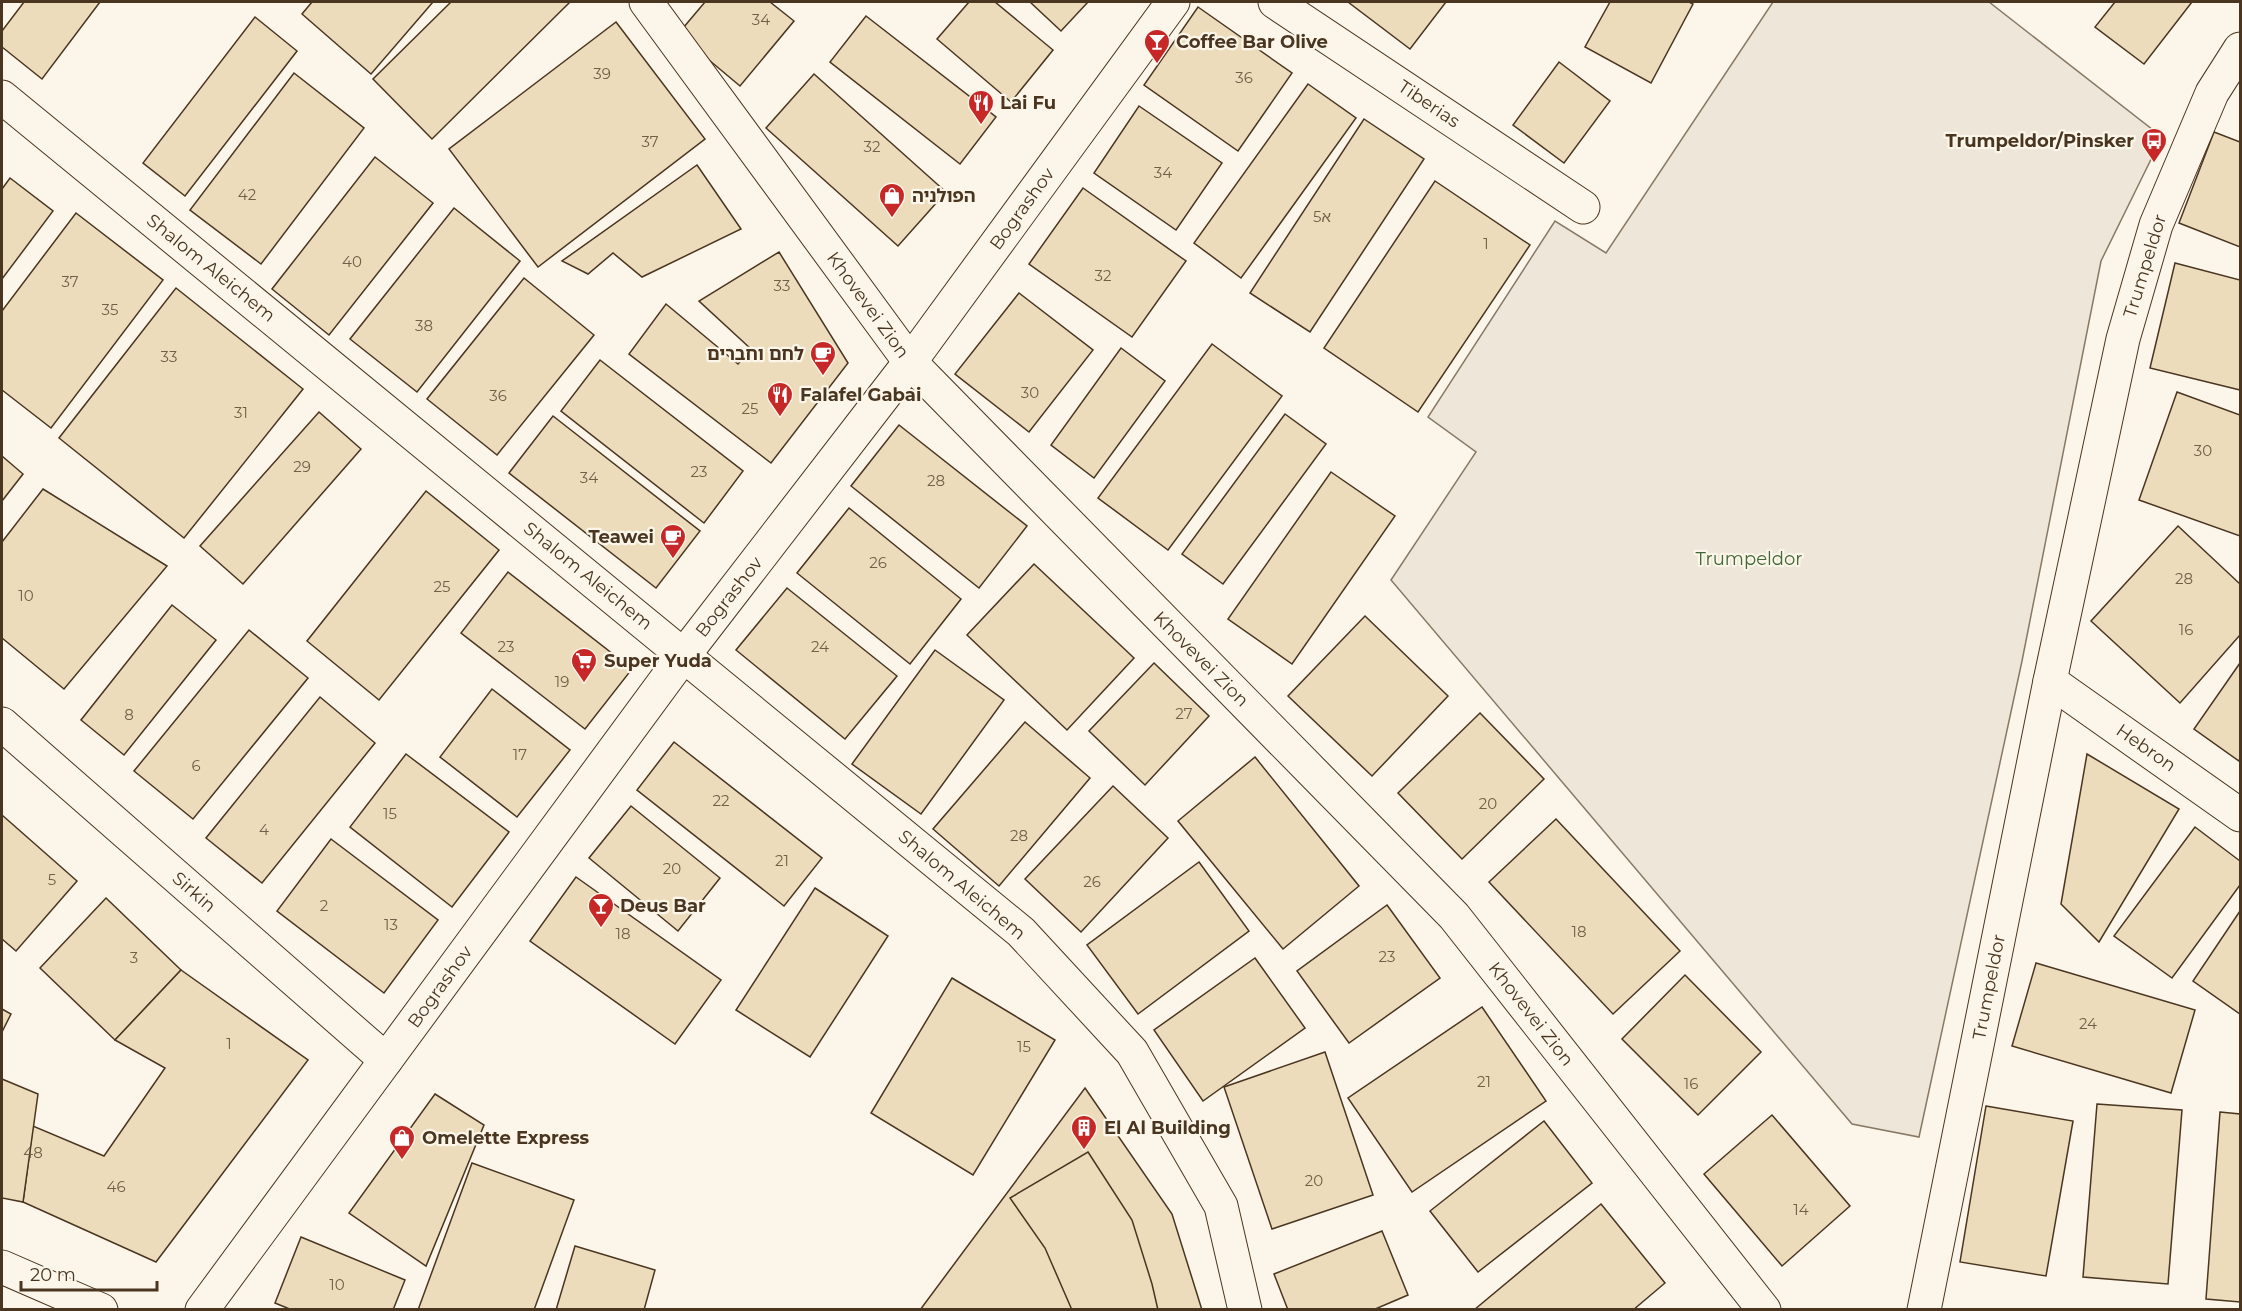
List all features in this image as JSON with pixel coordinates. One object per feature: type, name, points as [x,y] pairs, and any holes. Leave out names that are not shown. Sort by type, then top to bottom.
[{"type":"street","name":"Khovevei Zion","points":[[646,2],[910,362],[1454,916],[1764,1310]]},
{"type":"street","name":"Bograshov","points":[[202,1310],[684,655],[910,362],[1173,2]]},
{"type":"street","name":"Tiberias","points":[[1275,2],[1583,207]]},
{"type":"street","name":"Trumpeldor","points":[[1924,1310],[2050,681],[2123,339],[2156,225],[2212,93],[2241,49]]},
{"type":"street","name":"Shalom Aleichem","points":[[2,97],[1021,932],[1132,1052],[1221,1206],[1245,1310]]},
{"type":"street","name":"Hebron","points":[[2050,681],[2241,815]]},
{"type":"street","name":"Sirkin","points":[[2,724],[386,1060]]},
{"type":"street","points":[[2,1267],[101,1310]]},
{"type":"green space","name":"Trumpeldor","points":[[1773,2],[1989,2],[2162,137],[2101,261],[2022,661],[1919,1137],[1852,1124],[1391,580],[1476,452],[1428,417],[1555,221],[1606,253]]},
{"type":"building","points":[[24,2],[100,2],[42,79],[2,47],[2,31]]},
{"type":"building","points":[[312,2],[433,2],[371,74],[302,14]]},
{"type":"building","points":[[451,2],[570,2],[432,139],[373,79]]},
{"type":"building","points":[[705,2],[770,2],[794,21],[740,86],[678,34]]},
{"type":"building","points":[[969,2],[995,2],[1053,50],[1011,102],[937,39]]},
{"type":"building","points":[[1030,2],[1088,2],[1061,31]]},
{"type":"building","points":[[1348,2],[1446,2],[1410,49]]},
{"type":"building","points":[[1610,2],[1689,2],[1693,4],[1651,83],[1585,47]]},
{"type":"building","points":[[2115,2],[2192,2],[2144,64],[2095,27]]},
{"type":"building","points":[[1198,7],[1292,73],[1238,151],[1144,85]]},
{"type":"building","points":[[866,16],[996,117],[960,164],[830,62]]},
{"type":"building","points":[[255,17],[297,51],[185,196],[143,163]]},
{"type":"building","points":[[616,22],[705,139],[538,267],[449,149]]},
{"type":"building","points":[[1559,62],[1610,101],[1564,163],[1513,125]]},
{"type":"building","points":[[294,73],[364,128],[261,264],[190,210]]},
{"type":"building","points":[[814,74],[946,192],[898,246],[766,128]]},
{"type":"building","points":[[1308,84],[1356,118],[1241,278],[1194,243]]},
{"type":"building","points":[[1139,106],[1222,163],[1176,230],[1094,173]]},
{"type":"building","points":[[1364,119],[1424,159],[1310,332],[1250,293]]},
{"type":"building","points":[[2214,132],[2240,142],[2240,247],[2179,223]]},
{"type":"building","points":[[375,157],[433,203],[329,335],[272,289]]},
{"type":"building","points":[[697,165],[741,229],[642,277],[613,253],[588,274],[562,261]]},
{"type":"building","points":[[10,178],[53,211],[2,279],[2,189]]},
{"type":"building","points":[[1435,181],[1530,245],[1418,412],[1324,348]]},
{"type":"building","points":[[1083,188],[1186,261],[1132,337],[1029,264]]},
{"type":"building","points":[[454,208],[520,261],[417,392],[350,339]]},
{"type":"building","points":[[76,213],[163,280],[51,428],[2,390],[2,311]]},
{"type":"building","points":[[779,252],[848,363],[771,463],[629,354],[666,304],[738,364],[751,349],[699,301]]},
{"type":"building","points":[[2175,263],[2240,280],[2240,390],[2150,368]]},
{"type":"building","points":[[524,278],[594,335],[497,455],[427,399]]},
{"type":"building","points":[[176,288],[303,389],[184,538],[59,438]]},
{"type":"building","points":[[1019,293],[1093,350],[1029,432],[955,374]]},
{"type":"building","points":[[1212,344],[1282,396],[1168,550],[1098,498]]},
{"type":"building","points":[[1121,348],[1165,381],[1094,478],[1051,445]]},
{"type":"building","points":[[600,360],[743,471],[704,523],[561,411]]},
{"type":"building","points":[[2177,392],[2240,415],[2240,536],[2139,500]]},
{"type":"building","points":[[319,412],[361,449],[243,584],[200,546]]},
{"type":"building","points":[[1285,414],[1326,444],[1223,584],[1182,554]]},
{"type":"building","points":[[553,416],[700,531],[656,588],[509,473]]},
{"type":"building","points":[[899,425],[1027,526],[979,588],[851,486]]},
{"type":"building","points":[[2,456],[23,474],[2,501]]},
{"type":"building","points":[[1331,472],[1395,516],[1292,664],[1228,619]]},
{"type":"building","points":[[43,489],[167,566],[64,689],[2,638],[2,542]]},
{"type":"building","points":[[426,491],[499,550],[379,700],[307,641]]},
{"type":"building","points":[[849,508],[961,599],[910,664],[797,573]]},
{"type":"building","points":[[2178,526],[2240,584],[2240,635],[2180,703],[2091,621]]},
{"type":"building","points":[[1034,564],[1134,658],[1067,730],[967,635]]},
{"type":"building","points":[[508,572],[632,669],[585,729],[461,633]]},
{"type":"building","points":[[787,588],[897,676],[845,739],[736,650]]},
{"type":"building","points":[[172,605],[216,640],[124,755],[81,720]]},
{"type":"building","points":[[1365,616],[1448,696],[1372,776],[1288,696]]},
{"type":"building","points":[[249,630],[308,678],[193,819],[134,771]]},
{"type":"building","points":[[935,650],[1004,700],[921,814],[852,764]]},
{"type":"building","points":[[1154,663],[1209,716],[1145,785],[1089,731]]},
{"type":"building","points":[[2240,663],[2240,758],[2239,761],[2194,729]]},
{"type":"building","points":[[492,689],[570,750],[517,817],[440,757]]},
{"type":"building","points":[[320,697],[375,743],[262,883],[206,838]]},
{"type":"building","points":[[1480,713],[1544,779],[1462,859],[1398,793]]},
{"type":"building","points":[[1025,722],[1090,778],[999,886],[933,829]]},
{"type":"building","points":[[674,742],[822,858],[784,906],[637,790]]},
{"type":"building","points":[[406,754],[509,832],[452,907],[350,827]]},
{"type":"building","points":[[2087,754],[2179,809],[2099,942],[2061,904]]},
{"type":"building","points":[[1255,757],[1359,886],[1283,949],[1178,821]]},
{"type":"building","points":[[1113,786],[1168,838],[1081,932],[1025,879]]},
{"type":"building","points":[[631,806],[720,878],[678,931],[589,858]]},
{"type":"building","points":[[2,815],[77,881],[16,951],[2,939]]},
{"type":"building","points":[[1556,819],[1680,951],[1613,1014],[1489,882]]},
{"type":"building","points":[[2195,827],[2240,861],[2240,885],[2172,978],[2114,936]]},
{"type":"building","points":[[331,839],[438,920],[384,993],[277,911]]},
{"type":"building","points":[[1199,862],[1249,931],[1138,1014],[1087,945]]},
{"type":"building","points":[[576,877],[721,980],[675,1044],[530,941]]},
{"type":"building","points":[[815,888],[888,936],[810,1057],[736,1010]]},
{"type":"building","points":[[106,898],[181,970],[115,1040],[40,968]]},
{"type":"building","points":[[1387,905],[1440,978],[1349,1043],[1297,971]]},
{"type":"building","points":[[2240,911],[2240,1014],[2193,981]]},
{"type":"building","points":[[1255,958],[1305,1028],[1203,1101],[1154,1030]]},
{"type":"building","points":[[2036,963],[2195,1010],[2171,1093],[2012,1046]]},
{"type":"building","points":[[181,970],[308,1060],[156,1262],[23,1202],[33,1126],[104,1156],[165,1068],[115,1040]]},
{"type":"building","points":[[1685,975],[1761,1052],[1698,1115],[1622,1039]]},
{"type":"building","points":[[952,978],[1055,1040],[973,1175],[871,1113]]},
{"type":"building","points":[[1482,1007],[1546,1101],[1412,1192],[1348,1098]]},
{"type":"building","points":[[2,1009],[11,1014],[2,1032]]},
{"type":"building","points":[[1325,1052],[1373,1195],[1272,1229],[1224,1087]]},
{"type":"building","points":[[2,1079],[38,1094],[23,1202],[2,1198]]},
{"type":"building","name":"El Al Building","points":[[1085,1088],[1172,1214],[1202,1310],[920,1310]]},
{"type":"building","points":[[435,1094],[484,1125],[426,1266],[349,1213]]},
{"type":"building","points":[[2097,1104],[2182,1110],[2168,1284],[2083,1277]]},
{"type":"building","points":[[1986,1106],[2073,1121],[2046,1276],[1960,1262]]},
{"type":"building","points":[[2220,1112],[2240,1114],[2240,1302],[2206,1299]]},
{"type":"building","points":[[1772,1115],[1850,1206],[1782,1266],[1704,1174]]},
{"type":"building","points":[[1544,1121],[1592,1183],[1478,1272],[1430,1211]]},
{"type":"building","points":[[1088,1152],[1132,1220],[1158,1310],[1072,1310],[1045,1248],[1010,1198]]},
{"type":"building","points":[[472,1163],[574,1200],[534,1310],[418,1310]]},
{"type":"building","points":[[1601,1204],[1665,1283],[1633,1310],[1474,1310]]},
{"type":"building","points":[[1382,1231],[1408,1295],[1373,1310],[1288,1310],[1274,1274]]},
{"type":"building","points":[[301,1237],[405,1280],[393,1310],[292,1310],[275,1303]]},
{"type":"building","points":[[575,1246],[655,1270],[644,1310],[556,1310]]},
{"type":"place","name":"Coffee Bar Olive","points":[[1157,65]]},
{"type":"place","name":"Lai Fu","points":[[981,126]]},
{"type":"place","name":"Trumpeldor/Pinsker","points":[[2154,164]]},
{"type":"place","name":"הפולניה","points":[[892,219]]},
{"type":"place","name":"לחם וחברים","points":[[823,377]]},
{"type":"place","name":"Falafel Gabai","points":[[780,418]]},
{"type":"place","name":"Teawei","points":[[673,560]]},
{"type":"place","name":"Super Yuda","points":[[584,684]]},
{"type":"place","name":"Deus Bar","points":[[601,929]]},
{"type":"place","name":"El Al Building","points":[[1084,1151]]},
{"type":"place","name":"Omelette Express","points":[[402,1161]]}]
